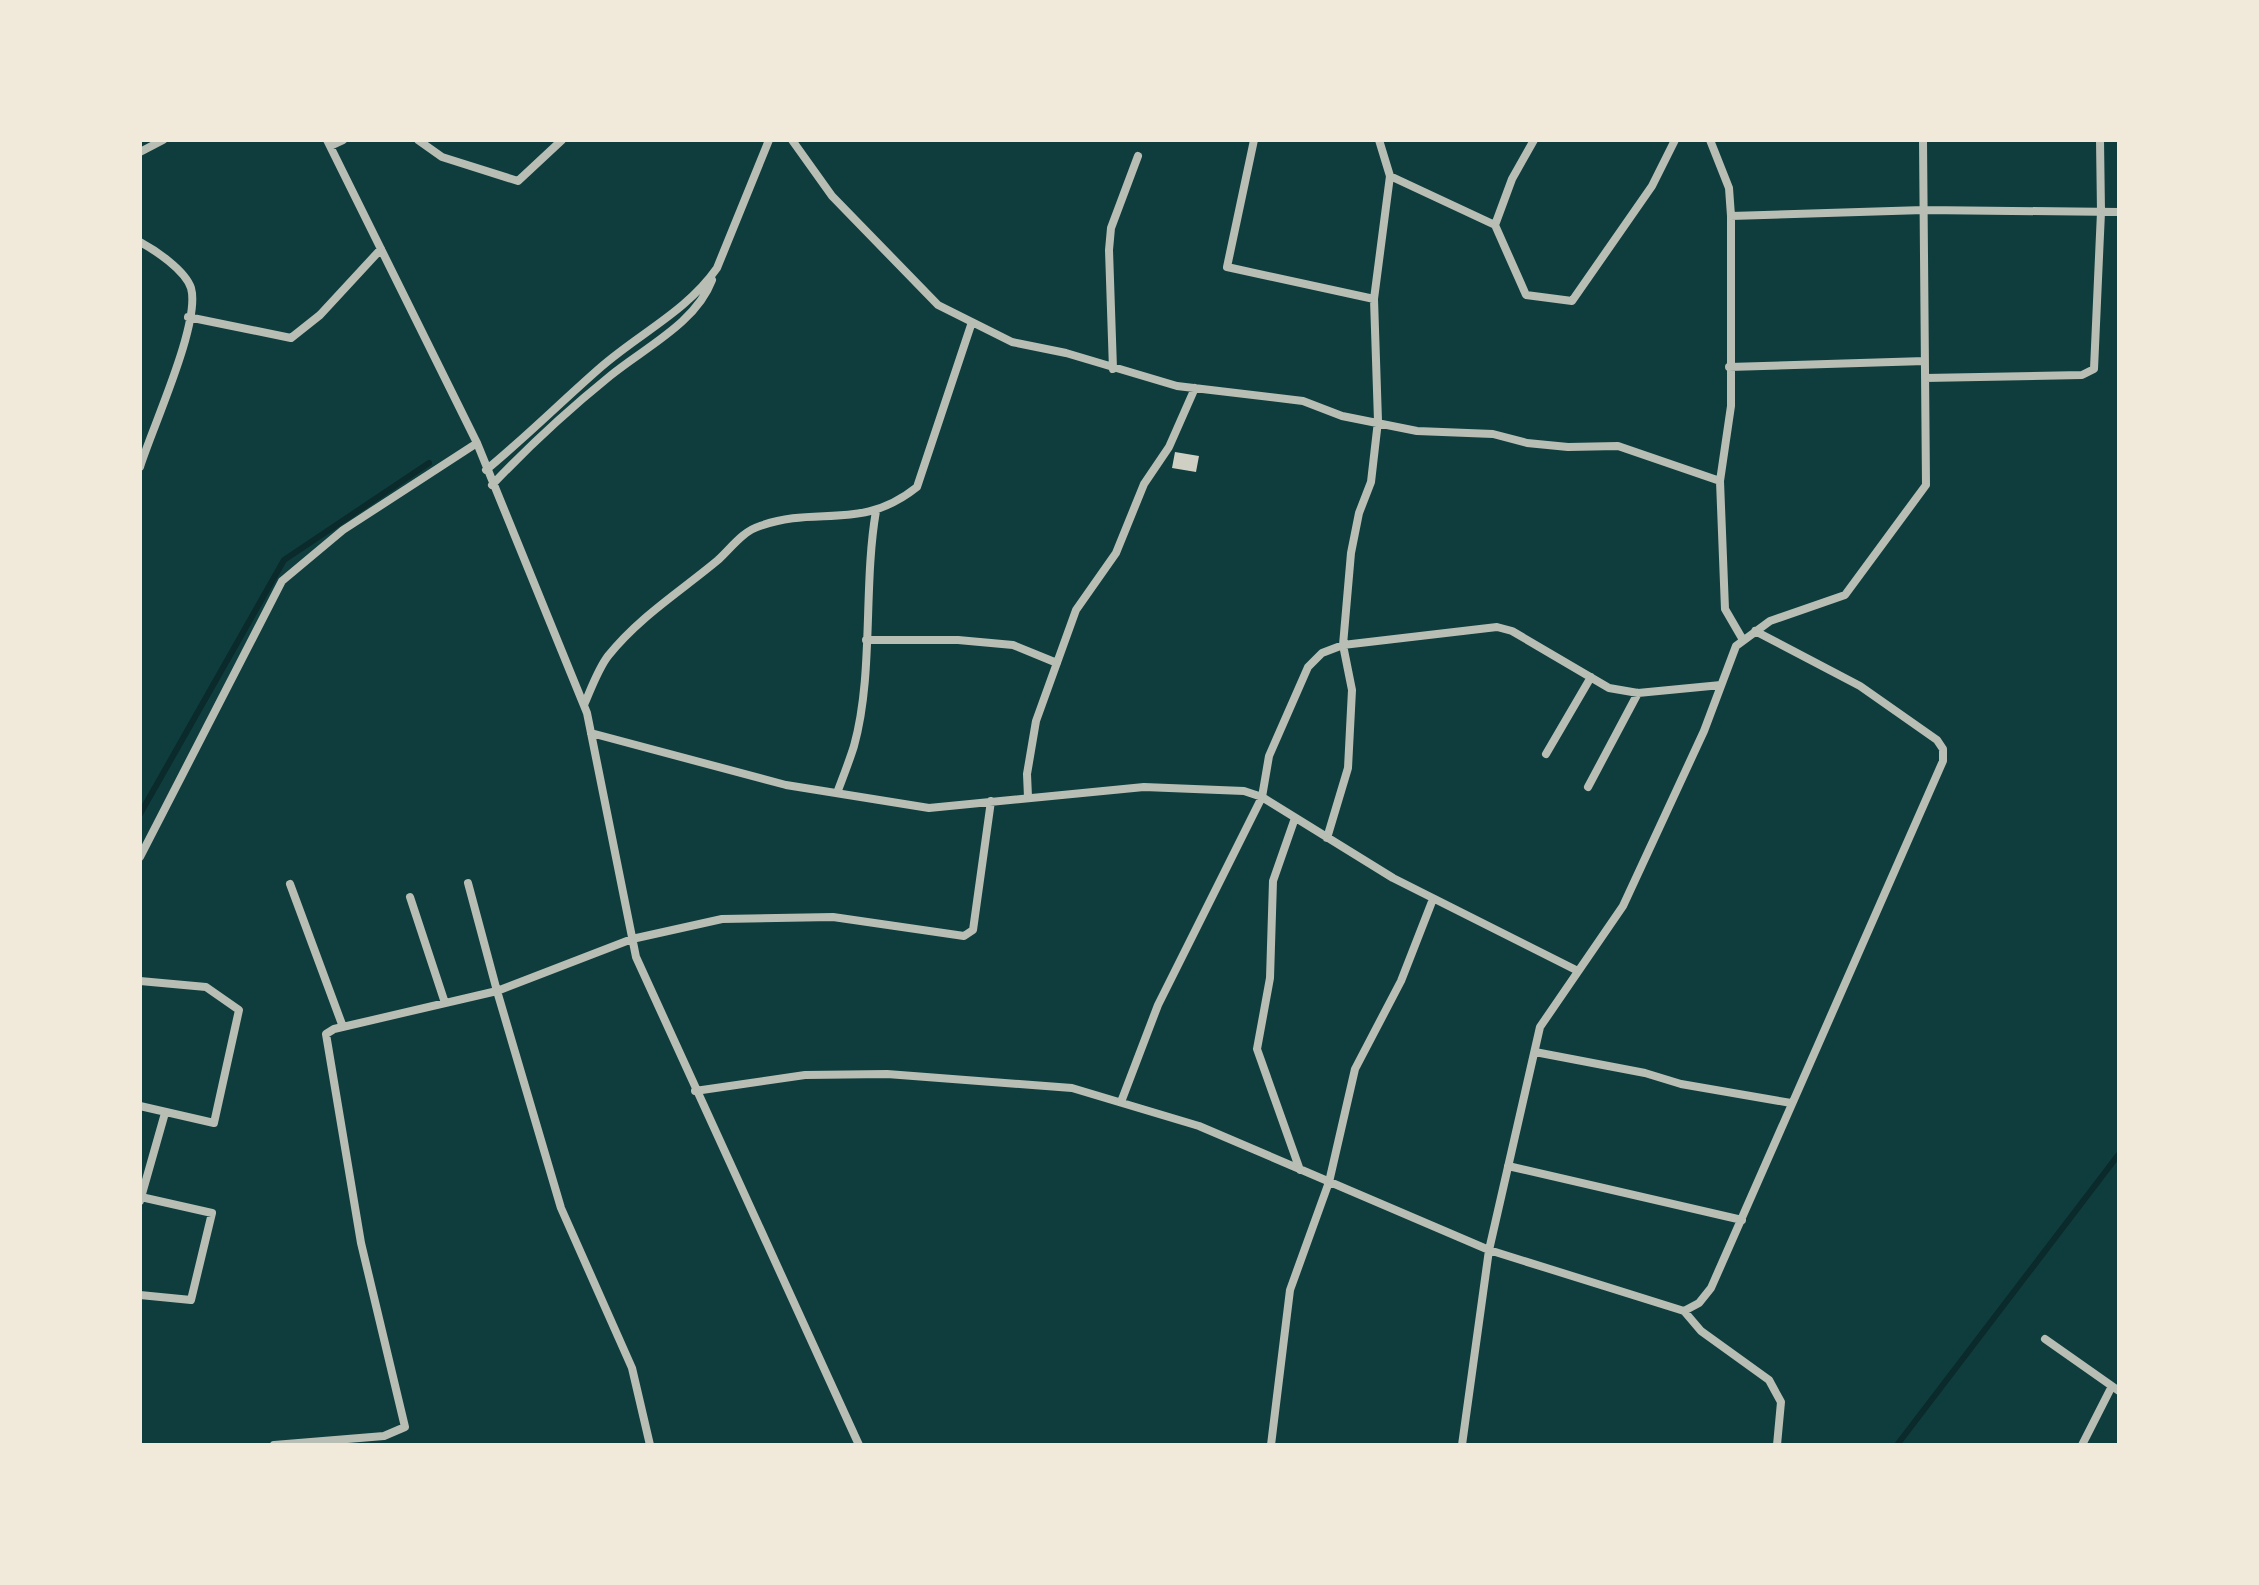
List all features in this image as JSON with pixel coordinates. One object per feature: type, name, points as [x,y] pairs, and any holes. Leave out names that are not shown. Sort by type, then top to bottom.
[{"type":"street","points":[[140,152],[163,140]]},
{"type":"street","points":[[343,140],[328,143],[477,443],[584,705],[636,957],[859,1445]]},
{"type":"street","points":[[418,140],[442,157],[518,181],[562,140]]},
{"type":"street","points":[[492,485],[562,417],[696,306],[707,293],[769,140]]},
{"type":"street","points":[[792,140],[832,196],[938,305],[1012,342],[1066,353],[1177,386],[1303,401],[1342,416],[1417,431],[1493,434],[1527,443],[1618,446],[1720,481]]},
{"type":"street","points":[[1254,140],[1227,267],[1374,299]]},
{"type":"street","points":[[1327,838],[1348,768],[1352,690],[1343,645],[1351,553],[1359,513],[1371,482],[1378,421],[1374,299],[1390,176],[1379,140]]},
{"type":"street","points":[[1495,225],[1512,179],[1534,140]]},
{"type":"street","points":[[1390,176],[1495,225],[1526,295],[1572,301],[1652,186],[1675,140]]},
{"type":"street","points":[[1710,140],[1725,174],[1731,216],[1731,406],[1720,481],[1725,609],[1743,640]]},
{"type":"street","points":[[1462,1445],[1489,1250],[1540,1027],[1623,906],[1736,646],[1770,621],[1845,595],[1921,496],[1929,477],[1923,140]]},
{"type":"street","points":[[1925,378],[2082,375],[2094,369],[2101,212],[2100,140]]},
{"type":"street","points":[[1113,369],[1111,228],[1138,156]]},
{"type":"street","points":[[1731,216],[1924,210],[2119,212]]},
{"type":"street","points":[[140,242],[186,279],[191,293],[186,339],[140,467]]},
{"type":"street","points":[[188,317],[291,338],[320,315],[381,249]]},
{"type":"street","points":[[486,470],[602,366],[683,306],[717,268]]},
{"type":"street","points":[[584,705],[607,657],[662,601],[717,560],[748,532],[761,525],[843,518],[876,511],[917,487],[972,322]]},
{"type":"street","points":[[1729,367],[1925,361]]},
{"type":"street","points":[[1028,797],[1027,774],[1036,721],[1076,610],[1116,553],[1144,484],[1169,447],[1195,388]]},
{"type":"street","points":[[140,857],[143,844],[282,581],[343,530],[477,443]]},
{"type":"street","points":[[837,793],[854,743],[866,640],[869,552],[876,511]]},
{"type":"street","points":[[1121,1102],[1158,1005],[1262,797],[1269,756],[1291,699],[1308,667],[1322,653],[1343,645],[1497,627],[1512,631],[1609,688],[1638,693],[1721,685]]},
{"type":"street","points":[[1684,1311],[1699,1303],[1711,1288],[1943,761],[1943,749],[1937,740],[1860,686],[1755,631]]},
{"type":"street","points":[[866,640],[958,640],[1013,645],[1057,663]]},
{"type":"street","points":[[1546,754],[1591,677]]},
{"type":"street","points":[[1588,787],[1638,693]]},
{"type":"street","points":[[591,733],[786,785],[929,808],[1144,787],[1244,791],[1262,797],[1433,899],[1578,971]]},
{"type":"street","points":[[274,1445],[384,1436],[405,1427],[361,1243],[326,1034],[343,1027],[497,991],[632,939],[722,919],[818,917],[968,934],[973,930],[991,801]]},
{"type":"street","points":[[1295,818],[1273,881],[1270,978],[1257,1049],[1300,1170]]},
{"type":"street","points":[[468,883],[561,1208],[632,1368],[650,1445]]},
{"type":"street","points":[[290,884],[343,1027]]},
{"type":"street","points":[[410,897],[445,1003]]},
{"type":"street","points":[[1271,1445],[1290,1290],[1329,1182],[1355,1069],[1401,981],[1433,899]]},
{"type":"street","points":[[140,981],[206,987],[239,1010],[214,1123],[140,1106]]},
{"type":"street","points":[[1535,1052],[1645,1073],[1681,1084],[1791,1103]]},
{"type":"street","points":[[695,1091],[805,1075],[887,1074],[1072,1088],[1199,1126],[1489,1250],[1684,1311],[1701,1331],[1769,1380],[1781,1402],[1777,1445]]},
{"type":"street","points":[[140,1295],[191,1300],[212,1213],[141,1200],[165,1113]]},
{"type":"street","points":[[1508,1166],[1742,1220]]},
{"type":"street","points":[[2045,1339],[2115,1389],[2082,1445]]},
{"type":"building","points":[[1175,452],[1199,456],[1196,472],[1172,468]]},
{"type":"waterway","points":[[140,814],[284,560],[429,463]]},
{"type":"waterway","points":[[1897,1445],[2119,1154]]}]
